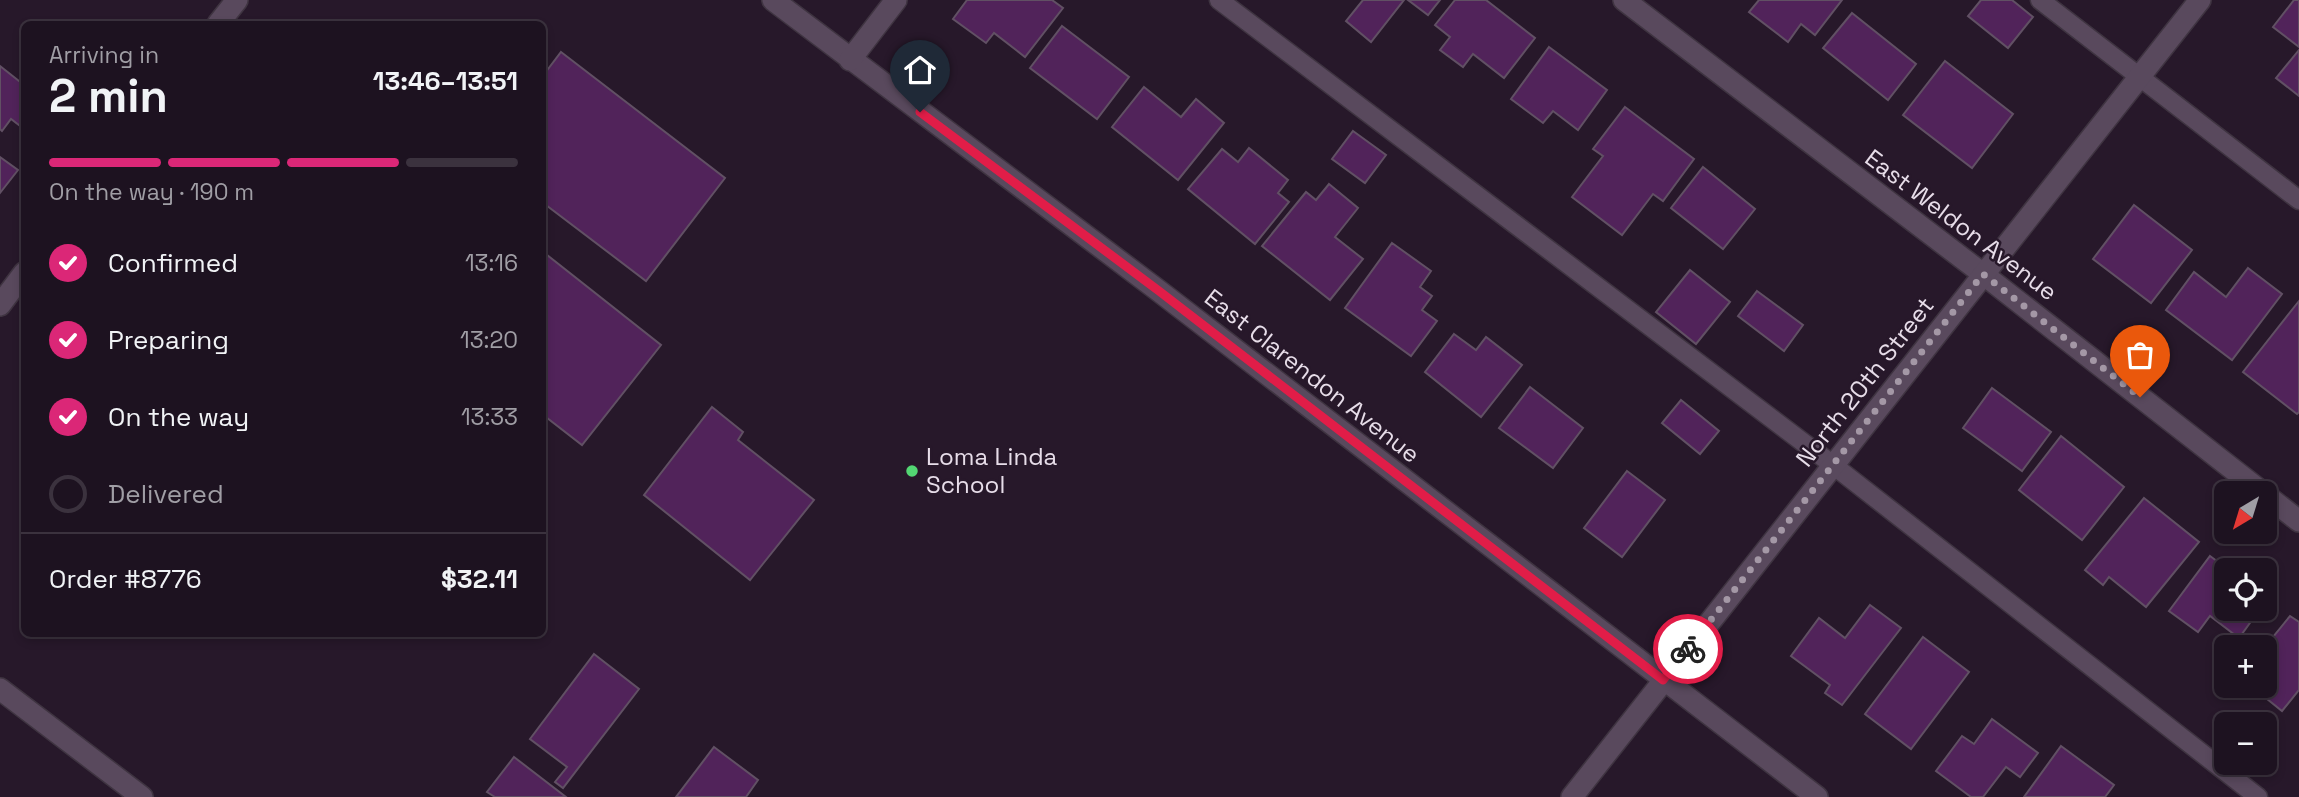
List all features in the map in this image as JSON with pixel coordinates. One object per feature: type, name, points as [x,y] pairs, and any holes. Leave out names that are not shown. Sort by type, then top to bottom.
[{"type":"street","points":[[220,21],[237,0]]},
{"type":"street","name":"East Clarendon Avenue","points":[[773,0],[1159,291],[1817,797]]},
{"type":"street","points":[[850,60],[896,0]]},
{"type":"street","name":"East Weldon Avenue","points":[[1624,0],[2299,520]]},
{"type":"street","name":"North 20th Street","points":[[1572,797],[2200,0]]},
{"type":"street","points":[[0,305],[21,278]]},
{"type":"street","points":[[0,689],[142,797]]},
{"type":"lane","points":[[1219,0],[1833,465],[2258,797]]},
{"type":"lane","points":[[2040,0],[2299,200]]},
{"type":"building","points":[[967,0],[1052,0],[1063,8],[1025,57],[994,33],[986,43],[953,19]]},
{"type":"building","points":[[1363,0],[1404,0],[1371,42],[1346,21]]},
{"type":"building","points":[[1408,0],[1440,0],[1428,15]]},
{"type":"building","points":[[1455,0],[1486,0],[1535,38],[1504,78],[1473,54],[1463,67],[1440,50],[1450,37],[1435,25]]},
{"type":"building","points":[[1759,0],[1842,0],[1815,35],[1801,24],[1788,42],[1749,12]]},
{"type":"building","points":[[1981,0],[2012,0],[2033,17],[2008,48],[1968,16]]},
{"type":"building","points":[[2294,0],[2299,0],[2299,47],[2273,27]]},
{"type":"building","points":[[1852,13],[1916,64],[1888,100],[1823,48]]},
{"type":"building","points":[[1062,26],[1129,77],[1097,119],[1030,68]]},
{"type":"building","points":[[1549,47],[1607,90],[1578,130],[1553,111],[1543,123],[1511,99]]},
{"type":"building","points":[[2299,50],[2299,96],[2276,78]]},
{"type":"building","points":[[561,52],[725,178],[646,281],[546,205],[546,72]]},
{"type":"building","points":[[1945,61],[2013,114],[1972,168],[1903,115]]},
{"type":"building","points":[[0,66],[21,83],[21,127],[11,119],[2,131]]},
{"type":"building","points":[[1144,87],[1181,117],[1196,99],[1224,123],[1178,180],[1112,127]]},
{"type":"building","points":[[1625,107],[1694,159],[1663,201],[1653,194],[1622,235],[1572,197],[1603,156],[1593,149]]},
{"type":"building","points":[[1353,131],[1386,155],[1365,183],[1332,159]]},
{"type":"building","points":[[1249,148],[1288,180],[1278,193],[1289,202],[1255,244],[1188,189],[1222,149],[1238,162]]},
{"type":"building","points":[[0,157],[18,170],[0,193]]},
{"type":"building","points":[[1703,167],[1755,209],[1723,249],[1671,208]]},
{"type":"building","points":[[1329,184],[1358,208],[1335,237],[1363,259],[1330,300],[1262,246],[1306,192],[1316,200]]},
{"type":"building","points":[[2134,205],[2192,250],[2151,303],[2093,259]]},
{"type":"building","points":[[1392,243],[1431,271],[1420,287],[1432,296],[1422,310],[1437,321],[1411,356],[1345,308]]},
{"type":"building","points":[[546,254],[661,345],[582,445],[546,417]]},
{"type":"building","points":[[2248,268],[2282,294],[2232,360],[2166,310],[2194,272],[2226,297]]},
{"type":"building","points":[[1690,270],[1730,302],[1696,344],[1656,312]]},
{"type":"building","points":[[1757,291],[1803,325],[1784,351],[1738,316]]},
{"type":"building","points":[[2299,301],[2299,412],[2297,414],[2243,372]]},
{"type":"building","points":[[1454,334],[1476,350],[1486,337],[1522,365],[1481,417],[1425,372]]},
{"type":"building","points":[[1530,387],[1583,428],[1553,468],[1499,428]]},
{"type":"building","points":[[1992,388],[2051,432],[2022,471],[1963,428]]},
{"type":"building","points":[[1681,400],[1719,431],[1700,454],[1662,423]]},
{"type":"building","points":[[712,407],[743,432],[738,440],[814,500],[750,580],[644,495]]},
{"type":"building","points":[[2061,436],[2124,487],[2082,540],[2019,490]]},
{"type":"building","points":[[1627,471],[1665,500],[1622,557],[1584,528]]},
{"type":"building","points":[[2144,498],[2199,542],[2146,607],[2109,577],[2103,585],[2085,570]]},
{"type":"building","points":[[2210,556],[2214,559],[2214,619],[2210,616],[2198,632],[2169,611]]},
{"type":"building","points":[[1870,605],[1901,628],[1842,705],[1825,693],[1830,685],[1791,656],[1819,618],[1845,638]]},
{"type":"building","points":[[2290,616],[2299,622],[2299,690],[2282,711],[2266,698],[2277,698],[2277,635],[2275,635]]},
{"type":"building","points":[[2217,621],[2251,621],[2241,635],[2235,635]]},
{"type":"building","points":[[1923,637],[1969,672],[1911,749],[1865,714]]},
{"type":"building","points":[[594,654],[639,689],[563,788],[555,782],[567,767],[530,739]]},
{"type":"building","points":[[1992,719],[2038,753],[2020,777],[2006,767],[1983,797],[1971,797],[1936,771],[1962,736],[1974,744]]},
{"type":"building","points":[[2061,746],[2114,785],[2105,797],[2024,797]]},
{"type":"building","points":[[714,747],[758,780],[746,797],[676,797]]},
{"type":"building","points":[[514,757],[566,797],[495,797],[487,792]]},
{"type":"way so far","points":[[1688,649],[1983,274],[2140,397]]},
{"type":"place","name":"Loma Linda School","points":[[912,471]]},
{"type":"route","points":[[920,112],[1159,291],[1663,680],[1688,649]]}]
